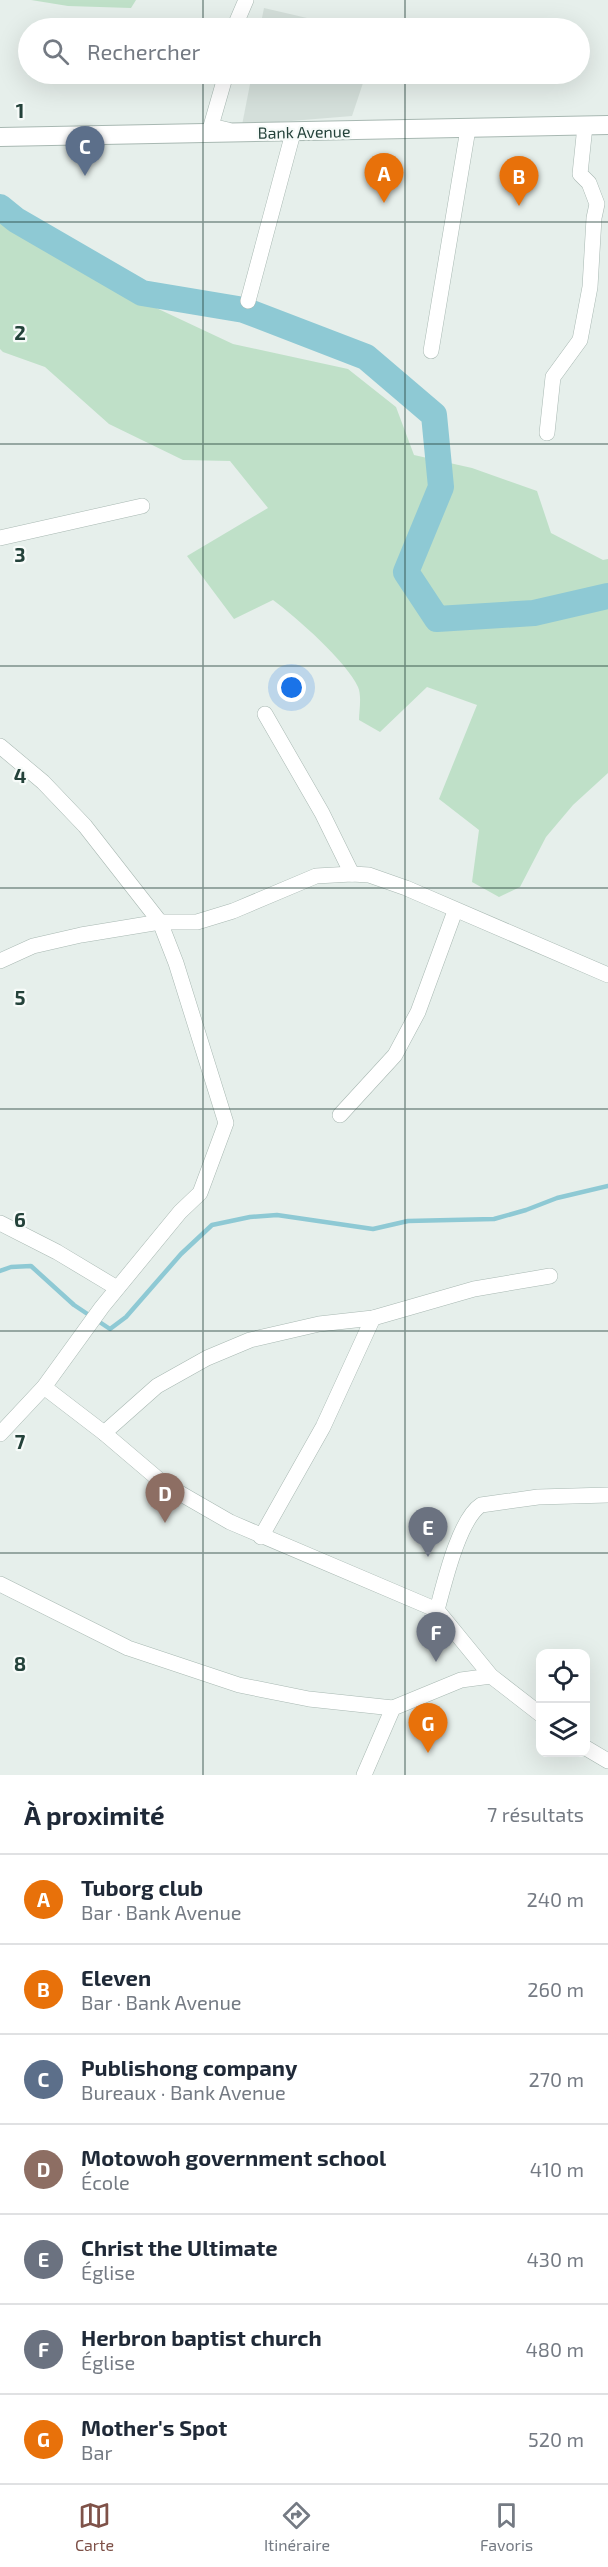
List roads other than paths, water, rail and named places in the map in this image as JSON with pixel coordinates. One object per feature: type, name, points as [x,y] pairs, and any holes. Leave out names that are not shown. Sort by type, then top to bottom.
[{"type":"street","points":[[238,18],[246,0]]},
{"type":"street","points":[[223,84],[211,126],[239,134]]},
{"type":"street","name":"Bank Avenue","points":[[0,137],[608,125]]},
{"type":"street","points":[[547,433],[553,377],[580,340],[590,287],[594,218],[597,204],[589,183],[580,174],[585,126]]},
{"type":"street","points":[[431,351],[468,129]]},
{"type":"street","points":[[248,301],[293,133]]},
{"type":"street","points":[[0,538],[142,506]]},
{"type":"street","points":[[265,714],[322,813],[352,874]]},
{"type":"street","points":[[0,746],[43,782],[85,826],[160,922],[176,963],[226,1123],[200,1193],[180,1212],[117,1288],[78,1337],[44,1387],[0,1434]]},
{"type":"street","points":[[0,961],[33,945],[81,935],[160,922],[197,922],[233,911],[316,876],[352,874],[369,875],[406,888],[608,975]]},
{"type":"street","points":[[340,1115],[395,1055],[418,1012],[455,911]]},
{"type":"street","points":[[0,1223],[47,1247],[117,1288]]},
{"type":"street","points":[[104,1432],[157,1386],[207,1358],[240,1344],[319,1324],[373,1318],[474,1289],[550,1276]]},
{"type":"street","points":[[261,1537],[323,1427],[373,1318]]},
{"type":"street","points":[[44,1387],[104,1432],[164,1485],[261,1537],[437,1610],[491,1676],[536,1711]]},
{"type":"street","points":[[437,1610],[468,1516],[481,1505],[538,1497],[608,1495]]},
{"type":"street","points":[[0,1584],[128,1648],[239,1685],[309,1699],[393,1708],[461,1680],[491,1676]]},
{"type":"street","points":[[364,1775],[393,1708]]},
{"type":"street","points":[[590,1751],[608,1761]]},
{"type":"waterway","points":[[0,207],[16,220],[142,293],[244,310],[366,357],[434,415],[441,487],[406,572],[437,619],[534,613],[608,596]]},
{"type":"waterway","points":[[0,1271],[11,1267],[31,1266],[74,1305],[110,1329],[126,1317],[181,1254],[212,1225],[250,1217],[277,1215],[373,1229],[408,1221],[494,1219],[557,1198],[608,1186]]},
{"type":"place","name":"Publishong company","points":[[85,176]]},
{"type":"place","name":"Tuborg club","points":[[384,203]]},
{"type":"place","name":"Eleven","points":[[519,206]]},
{"type":"place","name":"Motowoh government school","points":[[165,1523]]},
{"type":"place","name":"Christ the Ultimate","points":[[428,1557]]},
{"type":"place","name":"Herbron baptist church","points":[[436,1662]]},
{"type":"place","name":"Mother's Spot","points":[[428,1753]]}]
